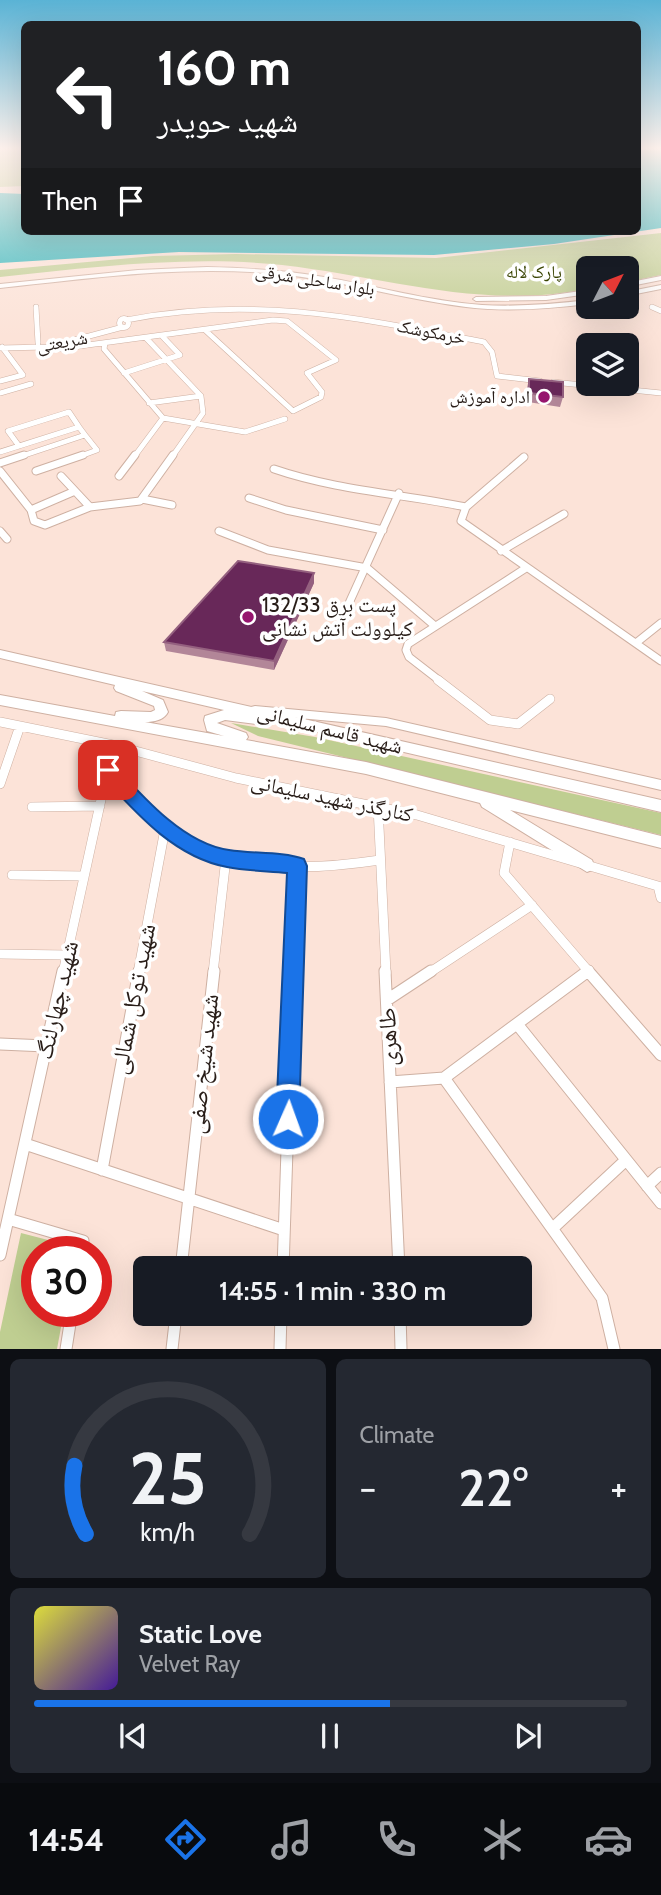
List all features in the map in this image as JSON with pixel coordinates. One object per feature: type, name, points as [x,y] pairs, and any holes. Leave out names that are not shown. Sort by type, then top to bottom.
[{"type":"highway","name":"شهید قاسم سلیمانی","points":[[0,654],[104,676],[159,692],[251,709],[507,773],[661,806]]},
{"type":"highway","points":[[58,712],[153,717],[162,712],[159,703],[118,687],[104,676]]},
{"type":"highway","name":"شهید قاسم سلیمانی","points":[[0,700],[292,754],[475,795],[661,842]]},
{"type":"highway","points":[[292,754],[219,731],[209,725],[209,720],[225,715],[318,727]]},
{"type":"highway","points":[[475,795],[587,865]]},
{"type":"main road","name":"بلوار ساحلی شرقی","points":[[0,282],[30,276],[149,266],[241,265],[290,268],[470,299],[576,295]]},
{"type":"main road","name":"بلوار ساحلی شرقی","points":[[0,282],[16,285],[147,272],[239,269],[300,275],[469,306],[518,307],[576,303]]},
{"type":"main road","points":[[30,276],[31,280],[39,282]]},
{"type":"main road","points":[[639,282],[661,278]]},
{"type":"main road","points":[[646,281],[648,285],[661,286]]},
{"type":"main road","points":[[639,291],[661,286]]},
{"type":"main road","points":[[251,709],[386,722],[661,785]]},
{"type":"street","points":[[36,307],[37,346]]},
{"type":"street","points":[[652,307],[661,311]]},
{"type":"street","name":"خرمکوشک","points":[[176,311],[273,309],[359,317],[484,342],[492,352],[497,376],[661,393]]},
{"type":"street","name":"شریعتی","points":[[1,346],[48,347],[128,322],[176,311]]},
{"type":"street","points":[[48,347],[58,349],[278,320],[287,321],[336,360],[307,373],[322,392],[321,397],[293,411],[205,330]]},
{"type":"street","points":[[124,373],[180,355],[162,336]]},
{"type":"street","points":[[0,471],[31,510],[34,521],[45,525],[90,508],[132,504],[142,499],[203,413],[201,396],[146,338]]},
{"type":"street","name":"شریعتی","points":[[37,346],[68,342]]},
{"type":"street","points":[[105,343],[104,349],[163,418],[245,432],[285,419]]},
{"type":"street","points":[[0,381],[23,374],[1,346]]},
{"type":"street","points":[[0,393],[31,384]]},
{"type":"street","points":[[149,403],[201,396]]},
{"type":"street","points":[[19,446],[8,431],[69,412],[97,450],[36,471]]},
{"type":"street","points":[[119,476],[163,418]]},
{"type":"street","points":[[38,421],[49,437]]},
{"type":"street","points":[[0,452],[79,427]]},
{"type":"street","points":[[0,463],[85,435]]},
{"type":"street","points":[[55,445],[66,460]]},
{"type":"street","points":[[524,457],[466,507],[461,521],[661,660]]},
{"type":"street","points":[[274,469],[309,481],[399,493],[466,507]]},
{"type":"street","points":[[61,476],[90,508]]},
{"type":"street","points":[[31,510],[75,491]]},
{"type":"street","points":[[345,612],[399,493]]},
{"type":"street","points":[[249,498],[286,510],[383,530]]},
{"type":"street","points":[[142,499],[172,505]]},
{"type":"street","points":[[501,551],[564,514]]},
{"type":"street","points":[[0,531],[7,539]]},
{"type":"street","points":[[219,531],[268,550],[367,568],[435,626]]},
{"type":"street","points":[[526,568],[408,644],[406,650],[410,657],[490,720],[518,724],[550,699]]},
{"type":"street","points":[[636,643],[659,627]]},
{"type":"street","name":"کنارگذر شهید سلیمانی","points":[[0,722],[113,746],[236,778],[378,806],[659,886]]},
{"type":"street","points":[[0,785],[20,726]]},
{"type":"street","name":"شهید چهارلنگ","points":[[0,1255],[113,746]]},
{"type":"street","points":[[108,770],[132,799],[165,829],[226,859],[297,866],[380,860]]},
{"type":"street","points":[[32,807],[100,806]]},
{"type":"street","name":"طاهری","points":[[378,806],[398,1256]]},
{"type":"street","name":"شهید توکل شمالی","points":[[102,1170],[165,829]]},
{"type":"street","points":[[510,842],[504,873],[661,1055]]},
{"type":"street","name":"شهید شیخ صفی","points":[[182,1256],[226,859]]},
{"type":"street","points":[[283,1256],[297,866]]},
{"type":"street","points":[[12,875],[84,876]]},
{"type":"street","points":[[659,886],[661,898]]},
{"type":"street","points":[[387,1000],[532,905]]},
{"type":"street","points":[[0,954],[66,956]]},
{"type":"street","points":[[390,1082],[444,1077],[589,971]]},
{"type":"street","points":[[517,1024],[661,1203]]},
{"type":"street","points":[[0,1044],[46,1046]]},
{"type":"street","points":[[444,1077],[602,1298],[614,1349]]},
{"type":"street","points":[[24,1144],[284,1230]]},
{"type":"street","points":[[554,1228],[626,1160]]},
{"type":"street","points":[[647,1186],[661,1173]]},
{"type":"street","points":[[8,1219],[66,1236]]},
{"type":"street","points":[[172,1349],[175,1326]]},
{"type":"street","points":[[280,1349],[281,1326]]},
{"type":"street","points":[[400,1326],[401,1349]]},
{"type":"street","points":[[66,1349],[69,1327]]},
{"type":"green space","name":"پارک لاله","points":[[661,233],[661,275],[639,280],[639,256],[576,256],[576,290],[548,294],[471,294],[321,270],[247,262],[141,264],[0,277],[0,270],[153,256],[236,254],[436,258]]},
{"type":"green space","points":[[231,723],[315,737],[661,813],[661,835],[258,736]]},
{"type":"green space","points":[[21,1233],[33,1236],[21,1236],[21,1327],[61,1327],[57,1349],[0,1349],[0,1332]]},
{"type":"water","points":[[0,211],[21,211],[21,235],[614,235],[554,244],[434,255],[179,252],[0,263]]},
{"type":"water","points":[[641,211],[661,211],[661,228],[641,231]]},
{"type":"building","points":[[529,379],[563,382],[563,397],[529,393]]},
{"type":"building","name":"پست برق 132/33 کیلوولت آتش نشانی","points":[[238,561],[314,573],[274,661],[164,642]]},
{"type":"place","name":"اداره آموزش","points":[[544,397]]},
{"type":"place","name":"پست برق 132/33 کیلوولت آتش نشانی","points":[[248,617]]},
{"type":"route","points":[[108,770],[150,817],[199,848],[226,859],[297,866],[288,1119]]}]
